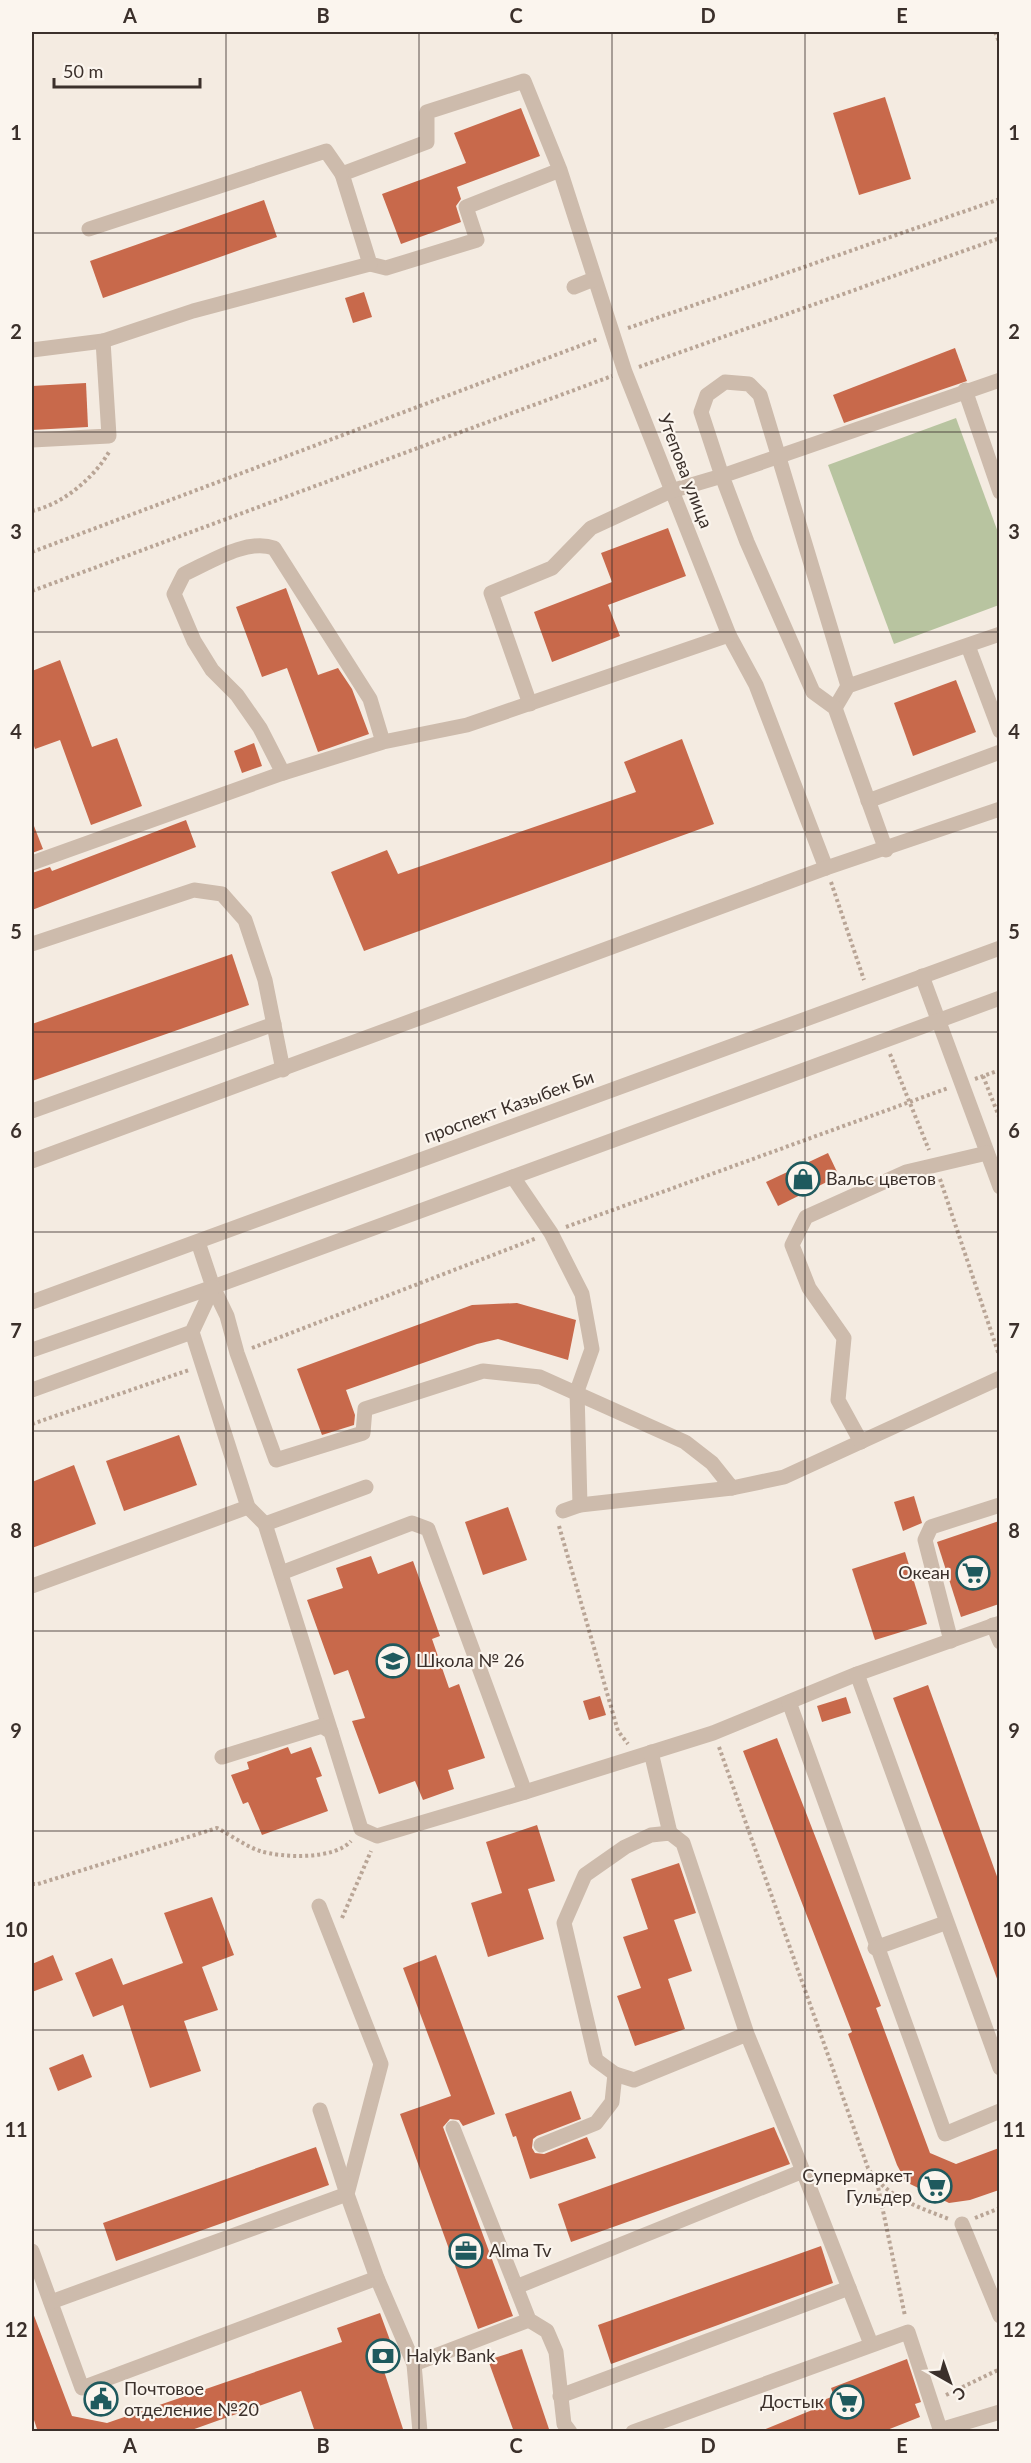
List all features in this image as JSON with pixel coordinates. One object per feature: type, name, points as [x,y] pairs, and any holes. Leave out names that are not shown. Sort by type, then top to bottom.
[{"type":"street","name":"Утепова улица","points":[[342,174],[427,142],[427,112],[524,81],[560,170],[625,372],[729,635],[756,685],[826,868]]},
{"type":"street","points":[[89,229],[326,151],[342,174],[370,264]]},
{"type":"street","points":[[32,350],[103,341],[204,308],[370,264],[386,268],[477,240],[466,207],[560,170]]},
{"type":"street","points":[[574,286],[594,279]]},
{"type":"street","points":[[32,440],[108,436],[103,341]]},
{"type":"street","points":[[530,704],[490,593],[552,568],[591,528],[671,491],[777,458],[965,390],[999,380]]},
{"type":"street","points":[[848,686],[777,458],[760,395],[750,384],[725,382],[707,395],[701,412],[722,476],[747,542],[813,692],[835,708],[886,850]]},
{"type":"street","points":[[965,390],[999,492]]},
{"type":"street","points":[[283,773],[260,728],[237,694],[212,670],[194,641],[174,594],[184,574],[249,546],[262,544],[274,548],[370,699],[383,742]]},
{"type":"street","points":[[835,708],[848,686],[999,634]]},
{"type":"street","points":[[32,863],[283,773],[383,742],[467,725],[729,635]]},
{"type":"street","points":[[968,645],[999,731]]},
{"type":"street","points":[[868,801],[999,752]]},
{"type":"street","points":[[32,1161],[826,868],[886,850],[999,809]]},
{"type":"street","points":[[32,944],[194,890],[222,894],[245,920],[265,980],[283,1070]]},
{"type":"street","name":"проспект Казыбек Би","points":[[32,1302],[999,948]]},
{"type":"street","points":[[922,976],[999,1187]]},
{"type":"street","points":[[32,1350],[213,1287],[999,998]]},
{"type":"street","points":[[32,1111],[274,1024]]},
{"type":"street","points":[[861,1442],[838,1400],[844,1338],[809,1288],[792,1245],[806,1217],[906,1172],[987,1154]]},
{"type":"street","points":[[513,1177],[551,1233],[582,1294],[592,1349],[577,1392],[580,1505]]},
{"type":"street","points":[[198,1242],[213,1287],[227,1316],[237,1353],[276,1461],[363,1433],[365,1409],[483,1371],[540,1377],[685,1442],[712,1463],[732,1488]]},
{"type":"street","points":[[213,1287],[192,1332],[248,1507],[265,1524],[361,1829],[377,1836],[713,1733],[857,1674],[996,1624],[999,1642]]},
{"type":"street","points":[[32,1390],[192,1332]]},
{"type":"street","points":[[563,1511],[580,1505],[732,1488],[784,1477],[999,1378]]},
{"type":"street","points":[[265,1524],[366,1487]]},
{"type":"street","points":[[951,1641],[925,1540],[931,1527],[999,1504]]},
{"type":"street","points":[[32,1586],[248,1507]]},
{"type":"street","points":[[281,1573],[412,1523],[428,1528],[525,1792]]},
{"type":"street","points":[[857,1674],[999,2068]]},
{"type":"street","points":[[789,1702],[945,2134],[999,2111]]},
{"type":"street","points":[[222,1757],[322,1726],[331,1732]]},
{"type":"street","points":[[651,1752],[670,1833],[683,1843],[747,2034],[872,2344]]},
{"type":"street","points":[[670,1833],[651,1835],[625,1847],[585,1875],[564,1923],[596,2060],[615,2074],[634,2080],[747,2034]]},
{"type":"street","points":[[319,1906],[381,2064],[347,2194]]},
{"type":"street","points":[[876,1948],[945,1923]]},
{"type":"street","points":[[541,2145],[596,2123],[612,2103],[615,2074]]},
{"type":"street","points":[[320,2110],[347,2194],[378,2278],[414,2364],[420,2432]]},
{"type":"street","points":[[453,2128],[529,2320],[547,2331],[556,2352],[564,2424],[570,2432]]},
{"type":"street","points":[[516,2287],[803,2170]]},
{"type":"street","points":[[51,2302],[347,2194]]},
{"type":"street","points":[[962,2224],[999,2316]]},
{"type":"street","points":[[32,2255],[82,2388],[378,2278]]},
{"type":"street","points":[[560,2396],[849,2288]]},
{"type":"street","points":[[414,2364],[529,2320]]},
{"type":"street","points":[[633,2432],[908,2332],[933,2401],[940,2431],[999,2412]]},
{"type":"path","points":[[995,32],[999,44]]},
{"type":"path","points":[[32,552],[614,333],[999,200]]},
{"type":"path","points":[[32,591],[625,372],[999,238]]},
{"type":"path","points":[[32,511],[52,506],[99,469],[109,451],[108,436]]},
{"type":"path","points":[[826,868],[869,995]]},
{"type":"path","points":[[885,1040],[935,1164],[999,1358]]},
{"type":"path","points":[[237,1353],[908,1100],[999,1070]]},
{"type":"path","points":[[983,1076],[999,1119]]},
{"type":"path","points":[[32,1424],[203,1365]]},
{"type":"path","points":[[563,1511],[558,1524],[618,1731],[624,1742],[651,1752]]},
{"type":"path","points":[[713,1733],[868,2168],[876,2181],[908,2332]]},
{"type":"path","points":[[32,1884],[217,1828],[260,1851],[308,1857],[346,1847],[361,1829]]},
{"type":"path","points":[[333,1940],[377,1836]]},
{"type":"path","points":[[876,2181],[904,2201],[962,2224],[999,2208]]},
{"type":"path","points":[[933,2401],[999,2369]]},
{"type":"green space","points":[[956,418],[999,535],[999,605],[894,644],[828,465]]},
{"type":"building","points":[[885,97],[911,179],[859,195],[833,113]]},
{"type":"building","points":[[521,108],[540,156],[457,187],[461,199],[456,206],[461,222],[401,244],[382,194],[466,163],[454,133]]},
{"type":"building","points":[[264,200],[277,237],[103,298],[90,261]]},
{"type":"building","points":[[364,292],[372,317],[353,323],[345,298]]},
{"type":"building","points":[[955,348],[967,381],[844,423],[833,395]]},
{"type":"building","points":[[86,383],[88,427],[32,430],[32,386]]},
{"type":"building","points":[[668,528],[686,576],[608,605],[620,636],[552,662],[534,612],[612,582],[601,553]]},
{"type":"building","points":[[286,588],[318,675],[338,668],[352,689],[369,734],[318,752],[287,668],[262,677],[236,607]]},
{"type":"building","points":[[60,660],[92,747],[117,738],[142,806],[91,825],[60,740],[35,749],[32,740],[32,671]]},
{"type":"building","points":[[956,680],[976,732],[913,756],[894,703]]},
{"type":"building","points":[[682,739],[714,824],[364,951],[331,872],[387,850],[398,874],[636,792],[624,762]]},
{"type":"building","points":[[254,743],[262,766],[242,773],[234,751]]},
{"type":"building","points":[[186,820],[196,847],[32,910],[32,873],[50,867],[52,871]]},
{"type":"building","points":[[32,821],[43,849],[32,853]]},
{"type":"building","points":[[232,954],[249,1005],[32,1081],[32,1024]]},
{"type":"building","name":"Вальс цветов","points":[[828,1153],[839,1176],[778,1206],[766,1182]]},
{"type":"building","points":[[517,1303],[576,1320],[568,1360],[498,1339],[477,1344],[346,1390],[355,1415],[354,1425],[322,1435],[297,1369],[472,1305]]},
{"type":"building","points":[[179,1435],[197,1485],[124,1511],[106,1461]]},
{"type":"building","points":[[74,1465],[96,1524],[32,1548],[32,1482]]},
{"type":"building","points":[[914,1496],[922,1523],[903,1531],[894,1502]]},
{"type":"building","points":[[508,1507],[527,1560],[483,1575],[465,1522]]},
{"type":"building","name":"Океан","points":[[999,1521],[999,1604],[961,1617],[937,1542]]},
{"type":"building","points":[[905,1552],[927,1624],[875,1640],[852,1569]]},
{"type":"building","points":[[371,1556],[378,1574],[413,1561],[440,1636],[432,1639],[449,1688],[459,1684],[485,1758],[448,1770],[454,1789],[423,1800],[415,1781],[379,1794],[352,1721],[365,1718],[348,1670],[334,1675],[307,1600],[343,1588],[336,1568]]},
{"type":"building","points":[[928,1685],[999,1882],[999,1984],[893,1698]]},
{"type":"building","points":[[600,1696],[606,1715],[589,1720],[583,1701]]},
{"type":"building","points":[[846,1697],[851,1713],[822,1722],[817,1706]]},
{"type":"building","points":[[777,1738],[881,2006],[876,2008],[930,2153],[956,2164],[999,2148],[999,2190],[970,2200],[949,2203],[906,2182],[897,2165],[848,2034],[852,2032],[743,1751]]},
{"type":"building","points":[[288,1747],[291,1754],[311,1747],[322,1776],[316,1778],[328,1811],[262,1835],[248,1802],[243,1804],[231,1775],[249,1769],[247,1762]]},
{"type":"building","points":[[537,1825],[555,1881],[528,1889],[544,1939],[488,1957],[471,1903],[502,1893],[486,1842]]},
{"type":"building","points":[[679,1863],[696,1913],[674,1920],[692,1971],[668,1979],[685,2029],[635,2046],[617,1996],[641,1988],[623,1937],[648,1929],[631,1879]]},
{"type":"building","points":[[212,1897],[234,1955],[202,1967],[218,2010],[184,2021],[201,2071],[150,2088],[123,2005],[93,2017],[75,1973],[112,1958],[123,1985],[183,1963],[164,1913]]},
{"type":"building","points":[[53,1955],[63,1980],[32,1992],[32,1964]]},
{"type":"building","points":[[436,1955],[495,2114],[463,2126],[459,2120],[450,2119],[443,2127],[513,2316],[478,2329],[400,2114],[451,2096],[403,1968]]},
{"type":"building","points":[[83,2054],[92,2077],[58,2091],[49,2068]]},
{"type":"building","points":[[571,2091],[581,2119],[537,2136],[533,2139],[532,2148],[535,2153],[544,2154],[587,2137],[596,2158],[530,2179],[516,2136],[513,2137],[505,2114]]},
{"type":"building","points":[[774,2127],[790,2164],[571,2242],[558,2204]]},
{"type":"building","points":[[316,2147],[329,2185],[116,2261],[103,2223]]},
{"type":"building","points":[[821,2246],[833,2283],[611,2364],[598,2325]]},
{"type":"building","points":[[33,2313],[72,2416],[107,2423],[342,2342],[337,2328],[380,2313],[398,2362],[383,2368],[404,2432],[315,2432],[301,2391],[186,2432],[38,2432],[32,2414]]},
{"type":"building","points":[[522,2349],[550,2432],[514,2432],[488,2360]]},
{"type":"building","points":[[907,2359],[921,2402],[915,2404],[920,2417],[882,2432],[758,2432],[822,2406],[821,2401],[834,2396],[831,2388]]},
{"type":"place","name":"Вальс цветов","points":[[803,1179]]},
{"type":"place","name":"Океан","points":[[973,1573]]},
{"type":"place","name":"Школа № 26","points":[[393,1661]]},
{"type":"place","name":"Супермаркет Гульдер","points":[[935,2186]]},
{"type":"place","name":"Alma Tv","points":[[466,2251]]},
{"type":"place","name":"Halyk Bank","points":[[383,2356]]},
{"type":"place","name":"Почтовое отделение №20","points":[[101,2399]]},
{"type":"place","name":"Достык","points":[[847,2402]]}]
